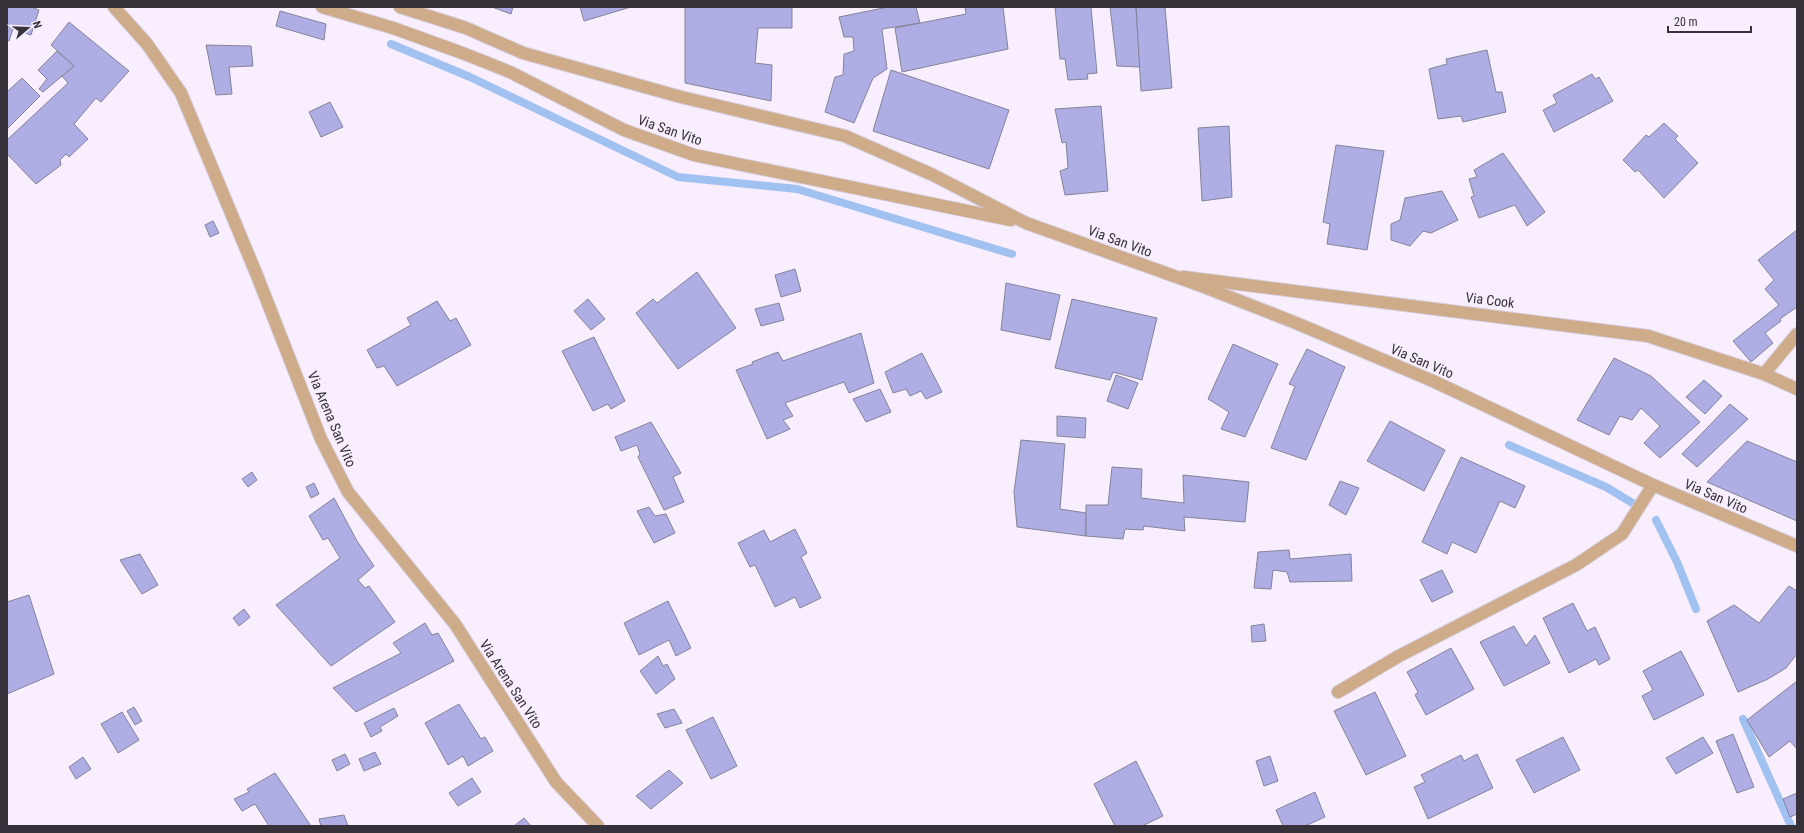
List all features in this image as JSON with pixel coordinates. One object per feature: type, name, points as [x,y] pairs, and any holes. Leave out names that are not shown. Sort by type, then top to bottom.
[{"type":"street","name":"Via Arena San Vito","points":[[114,7],[147,44],[181,92],[259,280],[321,439],[348,492],[455,624],[556,782],[598,826]]},
{"type":"street","name":"Via San Vito","points":[[322,7],[393,28],[465,54],[510,72],[624,130],[694,155],[1026,223]]},
{"type":"street","name":"Via San Vito","points":[[400,7],[466,28],[523,53],[680,97],[845,136],[933,175],[1026,223],[1171,275],[1296,323],[1433,381],[1654,485],[1797,546]]},
{"type":"street","name":"Via Cook","points":[[1171,275],[1648,336],[1764,374],[1797,389]]},
{"type":"street","points":[[1764,374],[1797,334]]},
{"type":"street","points":[[1338,692],[1399,656],[1576,565],[1622,534],[1654,485]]},
{"type":"building","points":[[7,7],[31,7],[39,10],[31,35],[13,29],[9,41],[7,40]]},
{"type":"building","points":[[492,7],[513,7],[511,14]]},
{"type":"building","points":[[580,7],[631,7],[584,21]]},
{"type":"building","points":[[685,7],[792,7],[792,28],[758,28],[755,63],[772,65],[771,101],[685,83]]},
{"type":"building","points":[[888,7],[916,7],[920,23],[882,29],[887,69],[873,78],[854,123],[825,112],[835,77],[843,75],[844,54],[854,51],[853,37],[844,37],[839,17]]},
{"type":"building","points":[[965,7],[1003,7],[1008,49],[902,72],[895,28],[966,14]]},
{"type":"building","points":[[1055,7],[1091,7],[1097,73],[1087,74],[1088,79],[1068,80],[1065,59],[1060,59]]},
{"type":"building","points":[[1110,7],[1136,7],[1140,67],[1117,66]]},
{"type":"building","points":[[1136,7],[1165,7],[1172,88],[1141,91]]},
{"type":"building","points":[[280,11],[326,24],[324,40],[276,26]]},
{"type":"building","points":[[69,22],[129,71],[101,102],[96,98],[74,124],[88,139],[69,157],[66,154],[60,160],[61,165],[36,184],[7,154],[7,140],[68,83],[62,76],[74,66],[51,45]]},
{"type":"building","points":[[206,45],[251,46],[253,66],[229,67],[232,94],[216,95]]},
{"type":"building","points":[[1487,50],[1496,92],[1502,92],[1506,112],[1463,122],[1461,116],[1438,119],[1429,69],[1447,64],[1446,59]]},
{"type":"building","points":[[57,51],[74,66],[43,92],[39,89],[47,79],[38,70]]},
{"type":"building","points":[[891,70],[1009,110],[989,169],[873,131]]},
{"type":"building","points":[[1592,74],[1595,79],[1599,77],[1613,101],[1554,132],[1543,110],[1557,103],[1553,95]]},
{"type":"building","points":[[22,78],[40,96],[7,129],[7,92]]},
{"type":"building","points":[[330,102],[343,127],[321,137],[309,112]]},
{"type":"building","points":[[1101,106],[1108,191],[1065,195],[1060,171],[1068,168],[1066,142],[1062,143],[1055,109]]},
{"type":"building","points":[[1664,123],[1678,136],[1675,139],[1698,163],[1664,198],[1638,170],[1635,172],[1623,160],[1646,135],[1649,137]]},
{"type":"building","points":[[1229,126],[1232,197],[1202,201],[1198,128]]},
{"type":"building","points":[[1336,145],[1384,151],[1367,250],[1327,244],[1330,224],[1323,222]]},
{"type":"building","points":[[1503,153],[1545,212],[1527,226],[1515,205],[1479,218],[1471,197],[1474,196],[1469,179],[1477,177],[1474,170]]},
{"type":"building","points":[[1442,191],[1458,220],[1431,233],[1423,231],[1410,246],[1391,240],[1391,224],[1400,220],[1405,198]]},
{"type":"building","points":[[213,221],[219,233],[210,237],[205,225]]},
{"type":"building","points":[[1797,230],[1797,307],[1780,319],[1781,321],[1765,333],[1773,343],[1751,362],[1733,341],[1779,305],[1765,289],[1774,280],[1758,260]]},
{"type":"building","points":[[795,269],[801,291],[781,297],[775,275]]},
{"type":"building","points":[[697,272],[736,328],[678,369],[636,313],[653,299],[657,303]]},
{"type":"building","points":[[1006,283],[1060,295],[1050,340],[1001,330]]},
{"type":"building","points":[[588,299],[605,319],[591,330],[574,311]]},
{"type":"building","points":[[1072,299],[1157,318],[1142,380],[1113,372],[1110,380],[1055,368]]},
{"type":"building","points":[[437,301],[450,321],[456,318],[471,345],[397,386],[384,366],[377,368],[367,350],[411,325],[407,318]]},
{"type":"building","points":[[779,303],[784,320],[761,326],[755,309]]},
{"type":"building","points":[[861,333],[874,383],[849,393],[844,382],[785,403],[793,416],[783,420],[790,429],[767,439],[736,370],[778,352],[783,361]]},
{"type":"building","points":[[594,337],[625,401],[611,409],[608,404],[593,411],[562,351]]},
{"type":"building","points":[[1233,344],[1278,364],[1245,437],[1221,429],[1229,412],[1208,399]]},
{"type":"building","points":[[1307,349],[1345,367],[1306,460],[1271,448],[1295,386],[1289,384]]},
{"type":"building","points":[[922,353],[942,392],[926,399],[921,391],[910,396],[906,389],[893,393],[885,372]]},
{"type":"building","points":[[1614,358],[1651,376],[1700,422],[1660,458],[1644,443],[1660,426],[1641,408],[1632,420],[1620,416],[1609,435],[1577,420]]},
{"type":"building","points":[[1116,375],[1138,383],[1128,409],[1107,401]]},
{"type":"building","points":[[1704,380],[1722,396],[1705,414],[1686,397]]},
{"type":"building","points":[[880,389],[891,412],[866,422],[853,399]]},
{"type":"building","points":[[1730,404],[1748,419],[1697,467],[1682,454]]},
{"type":"building","points":[[1057,416],[1086,418],[1085,438],[1057,436]]},
{"type":"building","points":[[1390,421],[1445,450],[1424,491],[1367,461]]},
{"type":"building","points":[[651,422],[681,473],[673,477],[684,502],[664,510],[638,457],[640,454],[637,445],[621,451],[615,437]]},
{"type":"building","points":[[1021,440],[1065,444],[1060,509],[1086,513],[1086,536],[1017,527],[1014,492]]},
{"type":"building","points":[[1747,441],[1797,462],[1797,521],[1707,482]]},
{"type":"building","points":[[1461,457],[1525,486],[1515,508],[1500,501],[1476,553],[1452,542],[1447,554],[1422,542]]},
{"type":"building","points":[[1112,467],[1142,469],[1141,498],[1184,503],[1183,475],[1249,482],[1245,522],[1184,517],[1185,531],[1144,526],[1143,530],[1125,529],[1123,539],[1086,536],[1086,505],[1108,505]]},
{"type":"building","points":[[252,472],[257,480],[248,487],[242,479]]},
{"type":"building","points":[[1340,481],[1359,488],[1346,515],[1329,505]]},
{"type":"building","points":[[314,483],[319,494],[311,498],[306,487]]},
{"type":"building","points":[[334,498],[357,541],[374,566],[358,580],[365,588],[369,586],[395,622],[331,666],[276,605],[340,558],[328,538],[323,540],[309,516]]},
{"type":"building","points":[[649,507],[655,516],[666,514],[675,533],[654,543],[637,511]]},
{"type":"building","points":[[795,529],[807,553],[801,557],[821,598],[800,608],[795,597],[775,607],[755,565],[750,567],[738,543],[764,530],[770,542]]},
{"type":"building","points":[[1289,550],[1290,559],[1351,554],[1352,581],[1290,582],[1287,572],[1273,570],[1271,589],[1254,588],[1258,552]]},
{"type":"building","points":[[140,554],[158,585],[142,594],[120,560]]},
{"type":"building","points":[[1442,570],[1453,592],[1432,602],[1420,580]]},
{"type":"building","points":[[1789,586],[1797,591],[1797,654],[1786,668],[1768,679],[1738,692],[1707,621],[1734,605],[1759,623]]},
{"type":"building","points":[[29,595],[54,674],[7,694],[7,602]]},
{"type":"building","points":[[668,601],[691,648],[676,656],[669,640],[639,655],[624,623]]},
{"type":"building","points":[[1573,603],[1587,631],[1595,627],[1610,659],[1599,665],[1596,659],[1569,673],[1543,618]]},
{"type":"building","points":[[244,609],[250,617],[239,626],[233,618]]},
{"type":"building","points":[[425,623],[432,635],[438,633],[454,661],[356,712],[333,688],[401,653],[393,643]]},
{"type":"building","points":[[1264,624],[1266,641],[1252,642],[1251,626]]},
{"type":"building","points":[[1514,626],[1526,646],[1535,635],[1550,663],[1504,686],[1480,642]]},
{"type":"building","points":[[1451,648],[1474,689],[1426,715],[1415,695],[1418,692],[1407,672]]},
{"type":"building","points":[[1681,651],[1704,695],[1654,720],[1642,696],[1653,690],[1643,671]]},
{"type":"building","points":[[658,656],[663,666],[667,664],[675,679],[656,694],[640,671]]},
{"type":"building","points":[[1797,681],[1797,749],[1790,741],[1769,757],[1747,720]]},
{"type":"building","points":[[1375,692],[1406,756],[1366,775],[1334,711]]},
{"type":"building","points":[[459,704],[481,739],[485,737],[493,751],[468,766],[463,756],[448,765],[425,723]]},
{"type":"building","points":[[134,707],[142,721],[135,725],[127,711]]},
{"type":"building","points":[[394,708],[398,716],[380,727],[382,731],[371,737],[364,723]]},
{"type":"building","points":[[674,709],[682,723],[665,728],[657,714]]},
{"type":"building","points":[[122,712],[139,740],[118,753],[101,724]]},
{"type":"building","points":[[713,717],[737,766],[711,779],[686,730]]},
{"type":"building","points":[[1733,734],[1754,787],[1737,793],[1716,741]]},
{"type":"building","points":[[1563,737],[1580,770],[1534,793],[1516,760]]},
{"type":"building","points":[[1703,737],[1713,753],[1676,774],[1666,758]]},
{"type":"building","points":[[375,752],[381,764],[364,771],[359,759]]},
{"type":"building","points":[[345,754],[350,764],[337,771],[332,760]]},
{"type":"building","points":[[1477,754],[1493,788],[1428,819],[1414,787],[1425,782],[1421,775],[1461,755],[1464,761]]},
{"type":"building","points":[[1270,756],[1278,781],[1264,786],[1256,761]]},
{"type":"building","points":[[83,757],[91,769],[76,779],[69,767]]},
{"type":"building","points":[[1136,761],[1163,816],[1142,826],[1115,826],[1094,784]]},
{"type":"building","points":[[669,770],[683,783],[651,809],[636,796]]},
{"type":"building","points":[[275,773],[311,826],[269,826],[255,804],[242,811],[234,799],[249,792],[247,789]]},
{"type":"building","points":[[472,778],[481,792],[458,806],[449,793]]},
{"type":"building","points":[[1315,792],[1325,817],[1305,826],[1283,826],[1276,810]]},
{"type":"building","points":[[1797,793],[1797,814],[1790,817],[1783,799]]},
{"type":"building","points":[[344,815],[348,826],[321,826],[319,819]]},
{"type":"building","points":[[524,818],[531,826],[514,826]]},
{"type":"waterway","points":[[391,44],[470,77],[678,177],[797,189],[1012,254]]},
{"type":"waterway","points":[[1509,445],[1606,487],[1634,504]]},
{"type":"waterway","points":[[1656,520],[1677,562],[1696,609]]},
{"type":"waterway","points":[[1743,719],[1791,826]]}]
